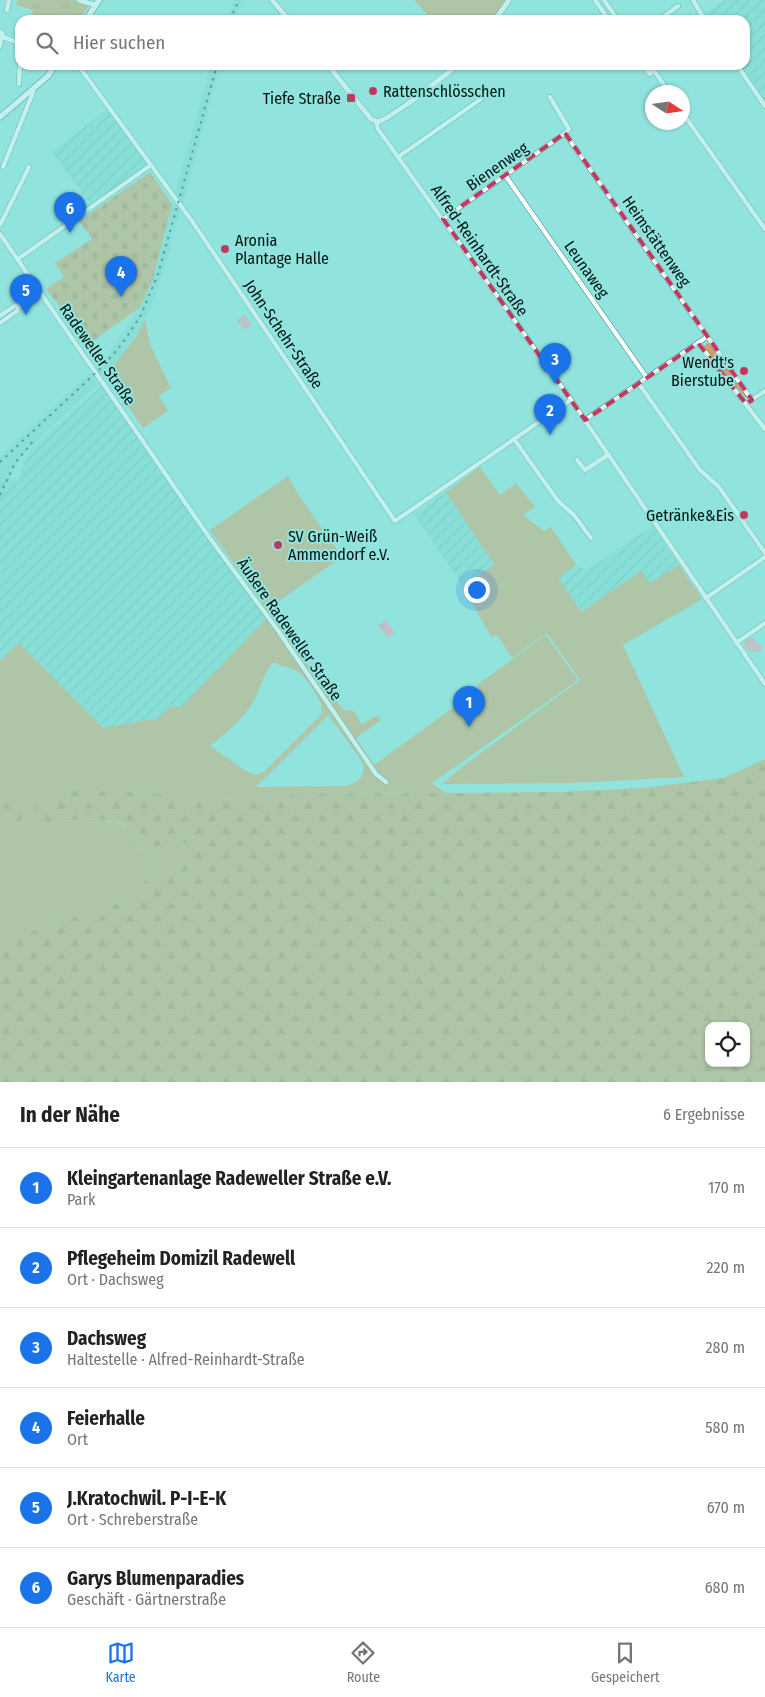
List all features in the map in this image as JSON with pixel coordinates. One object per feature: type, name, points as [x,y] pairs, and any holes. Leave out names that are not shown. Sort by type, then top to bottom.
[{"type":"main road","points":[[89,15],[97,3]]},
{"type":"main road","points":[[0,117],[33,90],[52,70]]},
{"type":"street","points":[[7,10],[9,0]]},
{"type":"street","points":[[79,0],[97,3]]},
{"type":"street","points":[[272,0],[285,15]]},
{"type":"street","points":[[498,15],[509,0]]},
{"type":"street","points":[[594,0],[605,15]]},
{"type":"street","points":[[604,0],[614,15]]},
{"type":"street","points":[[693,0],[703,15]]},
{"type":"street","points":[[666,15],[678,6]]},
{"type":"street","points":[[1,33],[5,38],[15,41]]},
{"type":"street","points":[[0,46],[1,33]]},
{"type":"street","points":[[19,84],[20,70]]},
{"type":"street","name":"John-Schehr-Straße","points":[[82,70],[194,224],[395,521],[514,440]]},
{"type":"street","name":"Alfred-Reinhardt-Straße","points":[[332,70],[371,119],[376,122],[378,129],[585,420],[736,643],[763,677],[765,684]]},
{"type":"street","points":[[376,122],[388,117],[452,70]]},
{"type":"street","points":[[647,70],[650,74],[654,71],[664,85]]},
{"type":"street","points":[[740,70],[765,106]]},
{"type":"street","points":[[3,167],[33,90]]},
{"type":"street","name":"Heimstättenweg","points":[[550,97],[569,129],[565,133],[752,400]]},
{"type":"street","points":[[398,157],[481,99]]},
{"type":"street","points":[[690,123],[765,228]]},
{"type":"street","name":"Bienenweg","points":[[443,219],[565,133]]},
{"type":"street","points":[[18,259],[151,165]]},
{"type":"street","points":[[0,225],[29,167]]},
{"type":"street","name":"Leunaweg","points":[[505,175],[647,378]]},
{"type":"street","name":"Radeweller Straße","points":[[0,234],[175,488]]},
{"type":"street","points":[[0,316],[38,290]]},
{"type":"street","points":[[0,323],[17,311],[22,301]]},
{"type":"street","points":[[585,420],[708,336]]},
{"type":"street","points":[[698,343],[765,429]]},
{"type":"street","points":[[639,384],[700,470],[719,487],[765,555],[706,598]]},
{"type":"street","points":[[746,404],[765,391]]},
{"type":"street","points":[[571,400],[514,440],[558,501],[574,515],[591,538]]},
{"type":"street","points":[[577,460],[585,470],[608,455]]},
{"type":"street","name":"Äußere Radeweller Straße","points":[[175,488],[279,632],[376,774],[386,782]]},
{"type":"street","points":[[736,643],[765,623]]},
{"type":"highlighted area","points":[[565,133],[752,400],[746,404],[698,343],[585,420],[443,219]]},
{"type":"shaded area","points":[[234,0],[244,0],[236,15],[228,15]]},
{"type":"shaded area","points":[[725,0],[765,0],[765,105],[741,70],[750,70],[750,15],[704,14]]},
{"type":"shaded area","points":[[210,70],[219,70],[183,204],[181,202],[180,214],[163,274],[145,320],[121,357],[104,375],[102,373],[95,379],[98,384],[27,450],[19,460],[10,478],[0,475],[0,456],[90,373],[99,367],[97,365],[109,354],[139,308],[152,282],[172,204],[175,206],[178,195],[175,192]]},
{"type":"shaded area","points":[[109,107],[151,165],[93,207],[52,153]]},
{"type":"shaded area","points":[[103,385],[268,618],[181,708],[171,707],[159,718],[103,728],[19,643],[0,661],[0,476],[18,482],[28,452]]},
{"type":"shaded area","points":[[446,492],[494,564],[463,586],[414,514]]},
{"type":"shaded area","points":[[653,526],[679,565],[650,583],[641,572],[581,612],[558,577],[576,565],[586,570]]},
{"type":"green space","points":[[18,0],[73,0],[89,6],[83,15],[32,15],[33,10],[16,5]]},
{"type":"green space","points":[[414,0],[507,0],[496,15],[428,15]]},
{"type":"green space","points":[[150,172],[172,204],[152,282],[139,308],[89,344],[46,289],[64,277],[55,263],[92,239],[79,221]]},
{"type":"green space","points":[[145,320],[150,344],[171,388],[159,396],[168,411],[143,428],[106,375],[135,338]]},
{"type":"green space","points":[[707,343],[712,346],[747,397],[705,350],[704,347]]},
{"type":"green space","points":[[480,467],[500,495],[516,483],[535,507],[523,515],[544,531],[551,527],[576,565],[558,577],[581,612],[641,571],[650,583],[679,565],[702,599],[623,645],[684,777],[573,783],[442,784],[458,770],[580,680],[547,633],[512,658],[498,636],[491,637],[463,586],[494,564],[446,492]]},
{"type":"green space","points":[[288,476],[298,494],[342,557],[269,608],[312,671],[315,669],[343,710],[354,711],[362,725],[379,716],[381,720],[356,738],[374,765],[479,689],[477,685],[546,635],[578,680],[432,783],[446,793],[308,794],[190,800],[152,793],[68,787],[71,800],[47,804],[31,811],[27,815],[33,823],[93,820],[115,822],[127,830],[134,848],[161,849],[182,842],[187,845],[192,857],[185,864],[149,877],[133,897],[122,900],[108,909],[78,915],[40,927],[22,937],[0,956],[0,833],[7,825],[17,804],[8,800],[0,787],[0,661],[19,643],[103,728],[159,718],[171,706],[181,707],[267,618],[263,612],[266,609],[210,530]],"holes":[[[274,662],[301,674],[321,703],[322,713],[265,771],[256,775],[246,771],[210,746],[248,710],[264,677]],[[329,716],[359,757],[364,767],[363,774],[359,780],[346,786],[256,787]]]},
{"type":"green space","points":[[765,759],[765,1082],[0,1082],[0,956],[22,937],[40,927],[78,915],[108,909],[122,900],[133,897],[149,877],[185,864],[192,857],[187,845],[182,842],[161,849],[134,848],[127,830],[122,824],[115,821],[93,819],[33,823],[27,821],[28,815],[32,810],[43,804],[70,800],[59,796],[59,789],[68,787],[152,793],[190,800],[206,800],[308,794],[559,792],[642,788],[724,778]]},
{"type":"green space","points":[[10,783],[11,787],[7,798],[25,811],[19,823],[13,826],[7,825],[0,833],[0,787]]},
{"type":"water","points":[[245,315],[252,325],[244,330],[237,320]]},
{"type":"water","points":[[386,620],[395,633],[387,638],[378,625]]},
{"type":"water","points":[[753,638],[762,648],[760,652],[749,651],[744,645],[745,640]]},
{"type":"railway","points":[[232,15],[239,0]]},
{"type":"railway","points":[[0,462],[103,366],[122,344],[141,315],[158,274],[216,70]]},
{"type":"railway","points":[[0,495],[15,463],[35,439]]},
{"type":"place","name":"Rattenschlösschen","points":[[373,91]]},
{"type":"place","name":"Tiefe Straße","points":[[351,98]]},
{"type":"place","name":"Garys Blumenparadies","points":[[70,233]]},
{"type":"place","name":"Aronia Plantage Halle","points":[[225,249]]},
{"type":"place","name":"Feierhalle","points":[[121,297]]},
{"type":"place","name":"J.Kratochwil. P-I-E-K","points":[[26,315]]},
{"type":"place","name":"Wendt's Bierstube","points":[[744,371]]},
{"type":"place","name":"Dachsweg","points":[[555,384]]},
{"type":"place","name":"Pflegeheim Domizil Radewell","points":[[550,435]]},
{"type":"place","name":"Getränke&Eis","points":[[744,515]]},
{"type":"place","name":"SV Grün-Weiß Ammendorf e.V.","points":[[278,545]]},
{"type":"place","name":"Kleingartenanlage Radeweller Straße e.V.","points":[[469,727]]}]
